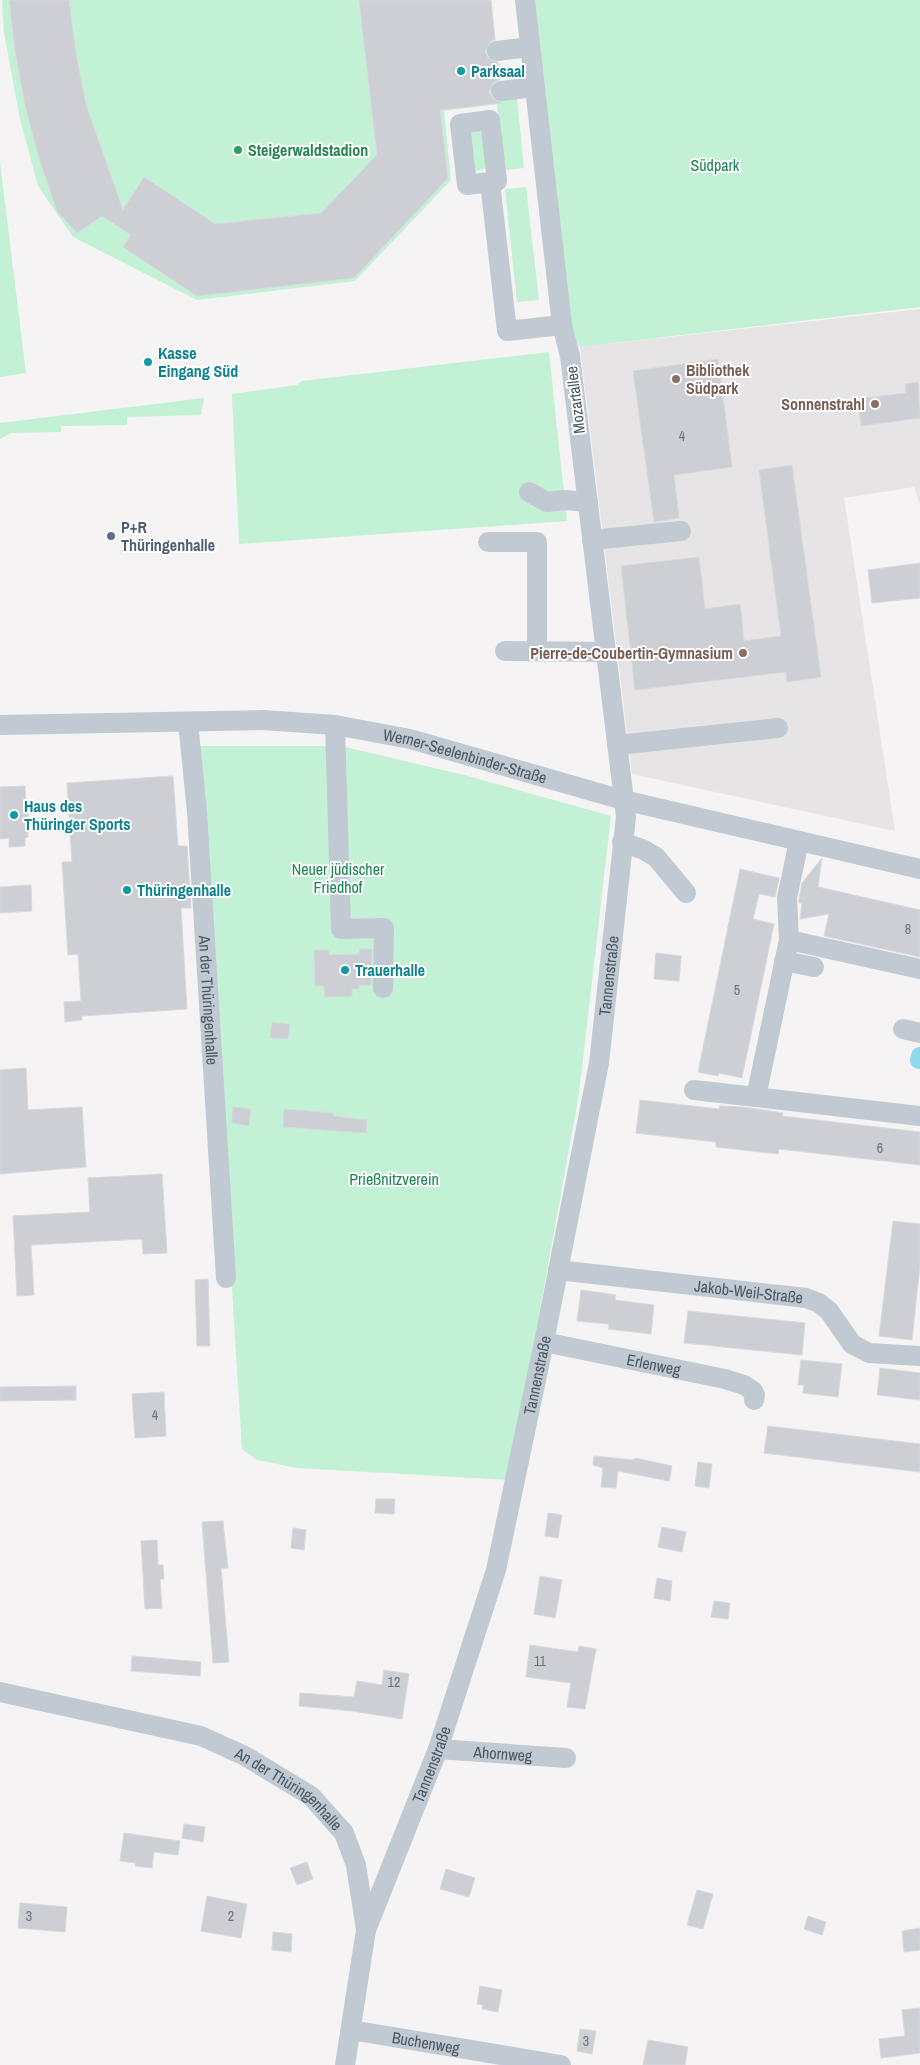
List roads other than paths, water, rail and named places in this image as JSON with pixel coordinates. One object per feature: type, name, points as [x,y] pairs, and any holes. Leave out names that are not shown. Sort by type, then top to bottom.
[{"type":"street","name":"Mozartallee","points":[[525,0],[562,325],[570,356],[623,800]]},
{"type":"street","points":[[497,51],[530,47]]},
{"type":"street","points":[[501,91],[535,87]]},
{"type":"street","points":[[490,182],[507,332],[562,325]]},
{"type":"street","points":[[529,492],[547,502],[565,500],[588,502]]},
{"type":"street","points":[[592,540],[681,531]]},
{"type":"street","points":[[488,542],[536,542],[537,651]]},
{"type":"street","points":[[505,651],[606,652]]},
{"type":"street","name":"Werner-Seelenbinder-Straße","points":[[0,725],[263,720],[335,725],[410,739],[623,800],[920,869]]},
{"type":"street","name":"An der Thüringenhalle","points":[[188,722],[197,812],[226,1278]]},
{"type":"street","points":[[335,725],[340,929],[384,928],[383,988]]},
{"type":"street","points":[[616,745],[778,728]]},
{"type":"street","name":"Tannenstraße","points":[[366,1930],[438,1749],[496,1570],[544,1342],[599,1063],[626,817],[623,800]]},
{"type":"street","points":[[756,1097],[789,940],[787,898],[799,841]]},
{"type":"street","points":[[622,842],[644,850],[656,857],[686,893]]},
{"type":"street","points":[[789,940],[920,969]]},
{"type":"street","points":[[784,961],[814,967]]},
{"type":"street","points":[[694,1090],[920,1116]]},
{"type":"street","name":"Jakob-Weil-Straße","points":[[558,1270],[806,1298],[819,1303],[829,1311],[852,1344],[869,1353],[920,1356]]},
{"type":"street","name":"Erlenweg","points":[[544,1342],[725,1379],[750,1389],[755,1395],[754,1400]]},
{"type":"street","name":"An der Thüringenhalle","points":[[0,1692],[201,1736],[245,1756],[311,1796],[344,1833],[356,1865],[366,1930],[344,2065]]},
{"type":"street","name":"Ahornweg","points":[[438,1749],[566,1758]]},
{"type":"street","name":"Buchenweg","points":[[350,2030],[561,2065]]},
{"type":"waterway","points":[[919,1060],[920,1056]]},
{"type":"place","name":"Parksaal","points":[[461,71]]},
{"type":"place","name":"Steigerwaldstadion","points":[[238,150]]},
{"type":"place","name":"Kasse Eingang Süd","points":[[148,362]]},
{"type":"place","name":"Bibliothek Südpark","points":[[676,379]]},
{"type":"place","name":"Sonnenstrahl","points":[[875,404]]},
{"type":"place","name":"P+R Thüringenhalle","points":[[111,536]]},
{"type":"place","name":"Pierre-de-Coubertin-Gymnasium","points":[[743,653]]},
{"type":"place","name":"Haus des Thüringer Sports","points":[[14,815]]},
{"type":"place","name":"Thüringenhalle","points":[[127,890]]},
{"type":"place","name":"Trauerhalle","points":[[345,970]]},
{"type":"park label","name":"Südpark","points":[[715,165]]},
{"type":"park label","name":"Neuer jüdischer Friedhof","points":[[338,878]]},
{"type":"park label","name":"Prießnitzverein","points":[[394,1179]]}]
